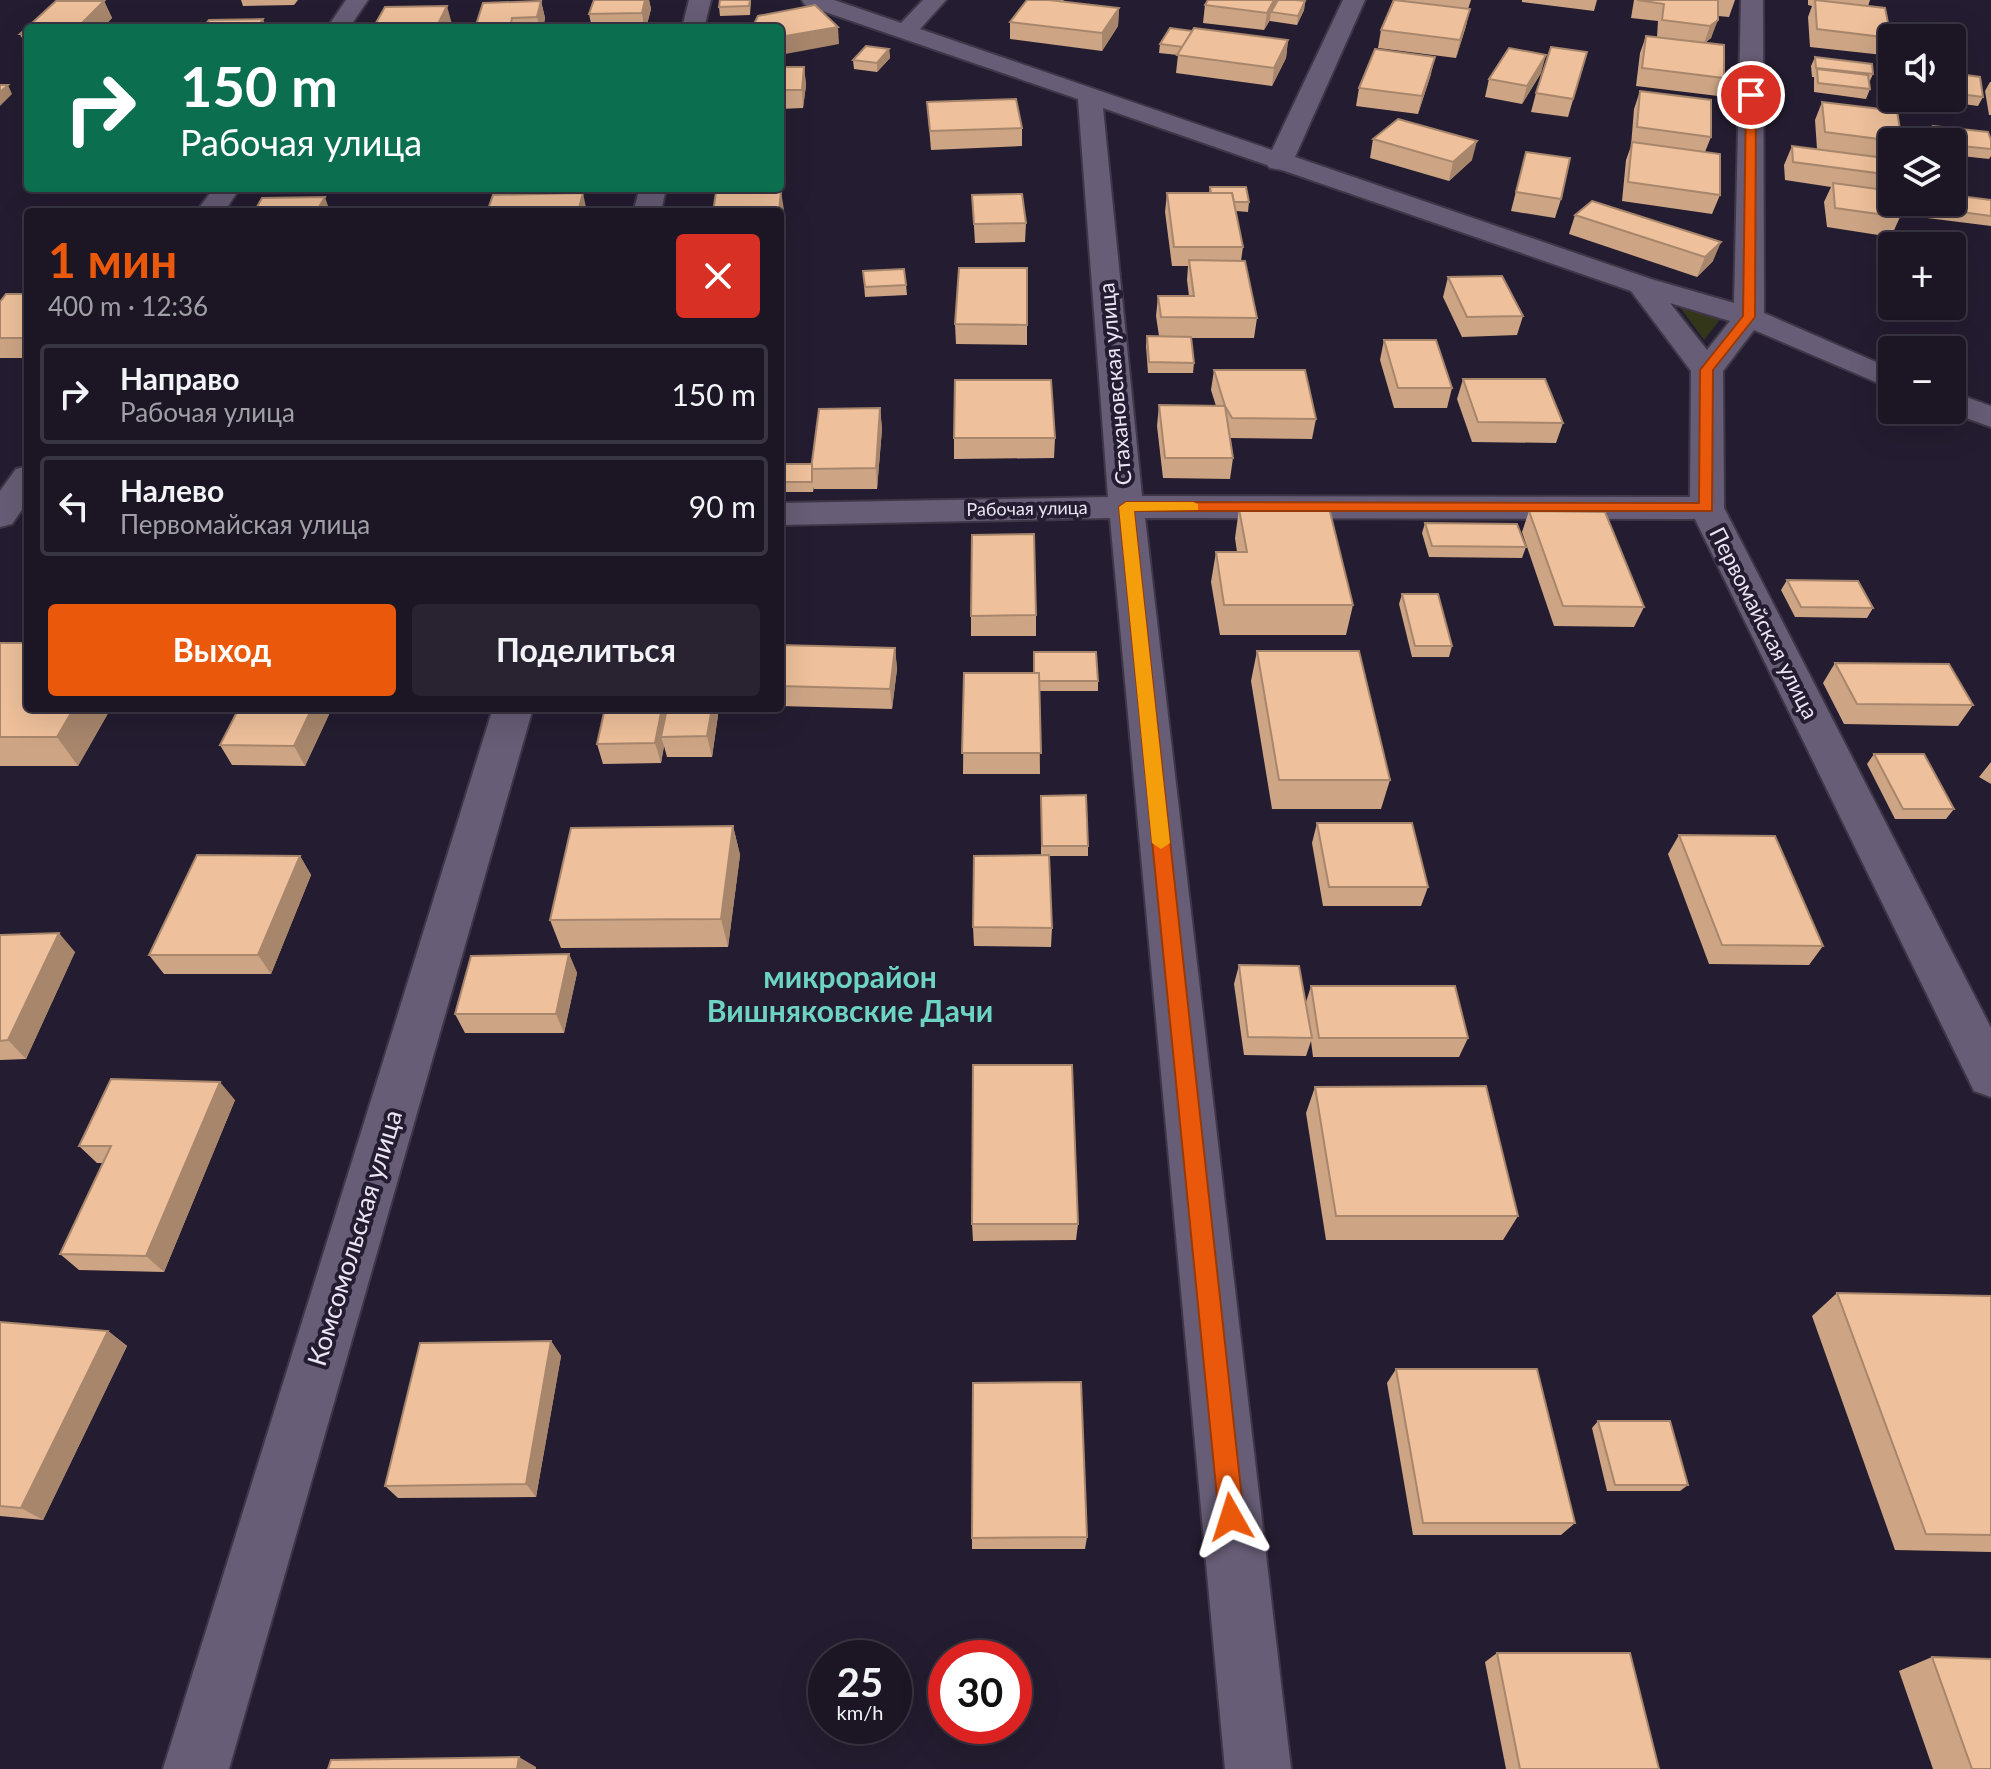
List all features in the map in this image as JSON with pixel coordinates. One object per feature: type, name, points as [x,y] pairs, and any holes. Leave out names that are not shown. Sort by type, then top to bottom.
[{"type":"street","points":[[341,24],[357,0]]},
{"type":"street","points":[[694,24],[700,0]]},
{"type":"street","points":[[813,0],[1279,163],[1641,285],[1749,317],[1878,374]]},
{"type":"street","points":[[906,31],[935,0]]},
{"type":"street","points":[[1279,163],[1354,0]]},
{"type":"street","points":[[1641,285],[1707,370],[1749,317],[1752,0]]},
{"type":"street","name":"Стахановская улица","points":[[1090,98],[1126,507],[1258,1769]]},
{"type":"street","name":"Первомайская улица","points":[[1707,370],[1707,508],[1991,1076]]},
{"type":"street","points":[[1966,407],[1991,417]]},
{"type":"street","points":[[8,512],[24,483]]},
{"type":"street","name":"Рабочая улица","points":[[784,514],[1126,507],[1707,508]]},
{"type":"street","name":"Комсомольская улица","points":[[196,1769],[512,712]]},
{"type":"green space","points":[[1677,303],[1722,317],[1704,340]]},
{"type":"building","points":[[594,0],[645,0],[642,13],[589,14]]},
{"type":"building","points":[[720,0],[750,0],[749,6],[719,7]]},
{"type":"building","points":[[1027,0],[1119,8],[1102,33],[1010,22]]},
{"type":"building","points":[[1208,0],[1274,0],[1267,13],[1205,5]]},
{"type":"building","points":[[1278,0],[1305,1],[1298,16],[1271,12]]},
{"type":"building","points":[[1394,0],[1470,9],[1460,40],[1381,30]]},
{"type":"building","points":[[1637,0],[1718,0],[1718,20],[1710,26],[1662,20],[1664,4]]},
{"type":"building","points":[[1815,0],[1885,8],[1888,24],[1878,24],[1878,36],[1817,29]]},
{"type":"building","points":[[56,1],[104,1],[81,24],[31,24]]},
{"type":"building","points":[[541,1],[537,17],[512,18],[511,24],[476,24],[483,3]]},
{"type":"building","points":[[815,5],[838,27],[784,36],[784,24],[754,24],[758,16]]},
{"type":"building","points":[[447,6],[438,24],[375,24],[385,7]]},
{"type":"building","points":[[263,19],[260,24],[206,24],[209,20]]},
{"type":"building","points":[[1170,28],[1192,31],[1183,47],[1160,44]]},
{"type":"building","points":[[1194,28],[1288,40],[1274,68],[1177,55]]},
{"type":"building","points":[[1646,36],[1724,45],[1724,78],[1642,68]]},
{"type":"building","points":[[866,46],[889,49],[877,63],[853,60]]},
{"type":"building","points":[[1551,47],[1587,52],[1573,99],[1536,93]]},
{"type":"building","points":[[1509,48],[1546,55],[1527,86],[1489,79]]},
{"type":"building","points":[[1375,49],[1435,57],[1422,96],[1359,88]]},
{"type":"building","points":[[1815,57],[1872,64],[1873,74],[1816,68]]},
{"type":"building","points":[[784,67],[804,67],[802,90],[784,90]]},
{"type":"building","points":[[1817,69],[1868,75],[1870,89],[1818,83]]},
{"type":"building","points":[[1966,75],[1980,77],[1983,97],[1966,95]]},
{"type":"building","points":[[1640,91],[1711,100],[1711,137],[1637,127]]},
{"type":"building","points":[[1016,99],[1022,128],[930,131],[927,102]]},
{"type":"building","points":[[1822,102],[1878,109],[1878,112],[1897,112],[1900,128],[1878,128],[1878,139],[1825,132]]},
{"type":"building","points":[[1398,119],[1477,141],[1453,162],[1373,139]]},
{"type":"building","points":[[1966,130],[1988,132],[1991,149],[1966,146]]},
{"type":"building","points":[[1632,142],[1720,154],[1720,195],[1628,182]]},
{"type":"building","points":[[1792,146],[1878,157],[1878,173],[1793,162]]},
{"type":"building","points":[[1526,152],[1570,158],[1561,199],[1516,192]]},
{"type":"building","points":[[1833,183],[1878,189],[1878,214],[1835,208]]},
{"type":"building","points":[[1210,187],[1246,187],[1249,202],[1234,202],[1232,193],[1211,193]]},
{"type":"building","points":[[716,192],[781,192],[779,208],[714,208]]},
{"type":"building","points":[[583,193],[579,208],[488,208],[493,195]]},
{"type":"building","points":[[1167,193],[1232,193],[1243,247],[1174,247]]},
{"type":"building","points":[[1022,194],[1026,223],[974,224],[972,195]]},
{"type":"building","points":[[325,197],[318,208],[256,208],[262,198]]},
{"type":"building","points":[[1966,197],[1991,200],[1991,216],[1966,213]]},
{"type":"building","points":[[1592,201],[1721,242],[1705,257],[1575,215]]},
{"type":"building","points":[[1189,260],[1245,261],[1257,318],[1161,317],[1158,296],[1194,296]]},
{"type":"building","points":[[959,268],[1027,268],[1027,325],[955,324]]},
{"type":"building","points":[[904,269],[906,285],[865,287],[863,271]]},
{"type":"building","points":[[1502,276],[1523,316],[1467,317],[1448,277]]},
{"type":"building","points":[[6,294],[24,294],[24,338],[0,338],[0,302]]},
{"type":"building","points":[[1147,336],[1191,337],[1194,363],[1149,362]]},
{"type":"building","points":[[1384,340],[1436,340],[1452,388],[1398,388]]},
{"type":"building","points":[[1214,370],[1305,370],[1316,419],[1232,418]]},
{"type":"building","points":[[1463,379],[1545,379],[1563,423],[1478,422]]},
{"type":"building","points":[[955,380],[1051,380],[1055,438],[954,438]]},
{"type":"building","points":[[1159,405],[1225,406],[1233,458],[1165,458]]},
{"type":"building","points":[[880,408],[876,468],[811,469],[819,409]]},
{"type":"building","points":[[784,464],[812,464],[812,482],[784,482]]},
{"type":"building","points":[[1329,508],[1353,605],[1224,605],[1216,552],[1247,552],[1239,509]]},
{"type":"building","points":[[1529,511],[1605,512],[1644,607],[1563,606]]},
{"type":"building","points":[[1425,523],[1517,524],[1526,547],[1432,546]]},
{"type":"building","points":[[1034,534],[1036,615],[971,616],[972,535]]},
{"type":"building","points":[[1787,580],[1858,581],[1873,608],[1801,607]]},
{"type":"building","points":[[1402,594],[1438,594],[1452,646],[1415,646]]},
{"type":"building","points":[[0,643],[24,643],[24,712],[72,712],[57,737],[0,737]]},
{"type":"building","points":[[784,645],[895,648],[890,689],[784,686]]},
{"type":"building","points":[[1257,651],[1359,651],[1390,780],[1279,780]]},
{"type":"building","points":[[1034,652],[1096,652],[1098,681],[1039,681],[1039,673],[1034,673]]},
{"type":"building","points":[[1835,663],[1949,664],[1973,705],[1857,704]]},
{"type":"building","points":[[964,673],[1039,673],[1041,753],[962,753]]},
{"type":"building","points":[[237,712],[310,712],[294,746],[220,745]]},
{"type":"building","points":[[604,712],[661,712],[655,743],[597,744]]},
{"type":"building","points":[[666,712],[711,712],[707,736],[661,737]]},
{"type":"building","points":[[1874,754],[1924,754],[1954,809],[1903,809]]},
{"type":"building","points":[[1086,795],[1088,846],[1042,846],[1041,796]]},
{"type":"building","points":[[1317,823],[1412,823],[1428,887],[1329,887]]},
{"type":"building","points":[[733,826],[721,919],[550,920],[571,828]]},
{"type":"building","points":[[1679,835],[1775,836],[1823,946],[1722,945]]},
{"type":"building","points":[[197,855],[300,856],[258,955],[149,955]]},
{"type":"building","points":[[1049,855],[1052,928],[973,927],[974,856]]},
{"type":"building","points":[[59,933],[8,1040],[0,1041],[0,935]]},
{"type":"building","points":[[569,954],[556,1014],[455,1014],[471,956]]},
{"type":"building","points":[[1239,965],[1299,966],[1312,1038],[1248,1037]]},
{"type":"building","points":[[1311,986],[1455,986],[1468,1038],[1319,1038]]},
{"type":"building","points":[[973,1065],[1072,1065],[1078,1224],[972,1224]]},
{"type":"building","points":[[111,1079],[220,1082],[146,1256],[60,1254],[111,1146],[79,1146]]},
{"type":"building","points":[[1486,1086],[1518,1216],[1336,1216],[1315,1087]]},
{"type":"building","points":[[1837,1293],[1991,1296],[1991,1535],[1926,1534]]},
{"type":"building","points":[[0,1322],[108,1331],[21,1508],[0,1506]]},
{"type":"building","points":[[551,1341],[526,1484],[385,1486],[420,1343]]},
{"type":"building","points":[[1396,1369],[1537,1369],[1575,1523],[1423,1523]]},
{"type":"building","points":[[1081,1382],[1087,1537],[972,1538],[973,1383]]},
{"type":"building","points":[[1598,1421],[1670,1421],[1688,1485],[1615,1485]]},
{"type":"building","points":[[1497,1653],[1630,1653],[1659,1769],[1520,1769]]},
{"type":"building","points":[[1932,1657],[1991,1659],[1991,1769],[1972,1769]]},
{"type":"building","points":[[519,1757],[517,1769],[328,1769],[331,1760]]},
{"type":"slow traffic","points":[[1161,843],[1126,507],[1193,507]]},
{"type":"district","name":"микрорайон Вишняковские Дачи","points":[[850,995]]},
{"type":"route","points":[[1231,1517],[1126,507],[1707,508],[1707,370],[1749,317],[1751,95]]}]
